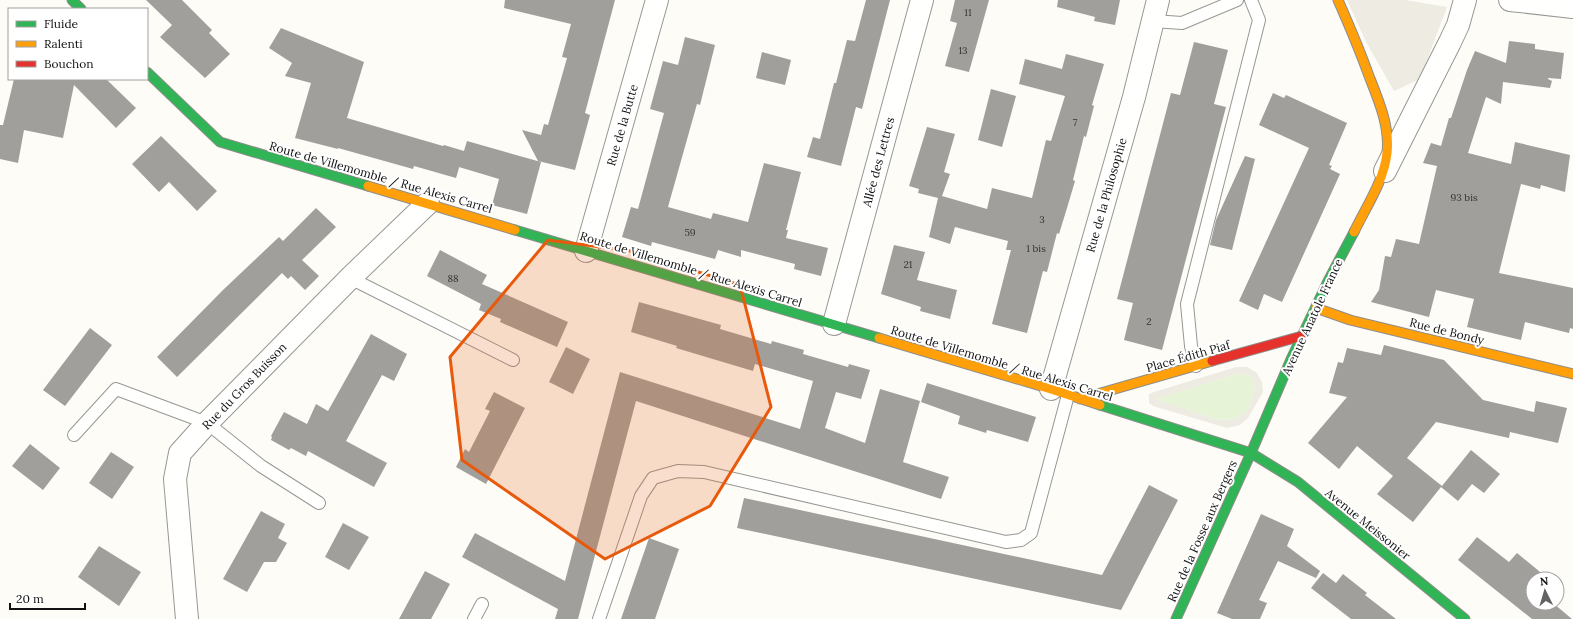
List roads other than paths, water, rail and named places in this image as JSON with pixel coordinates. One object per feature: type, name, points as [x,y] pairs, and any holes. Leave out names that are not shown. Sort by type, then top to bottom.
[{"type":"street","points":[[72,0],[80,8]]},
{"type":"street","name":"Rue de la Butte","points":[[586,250],[657,0]]},
{"type":"street","name":"Allée des Lettres","points":[[834,324],[922,0]]},
{"type":"street","name":"Rue de la Philosophie","points":[[1066,394],[1134,97],[1158,0]]},
{"type":"street","name":"Avenue Anatole France","points":[[1338,0],[1357,44],[1379,102],[1386,132],[1387,154],[1379,183]]},
{"type":"street","name":"Avenue Anatole France","points":[[1251,453],[1302,336],[1328,281],[1453,36],[1458,25],[1465,0]]},
{"type":"street","points":[[1510,0],[1573,8]]},
{"type":"street","name":"Route de Villemomble / Rue Alexis Carrel","points":[[148,73],[220,142],[834,324],[1066,394],[1251,453]]},
{"type":"street","name":"Rue du Gros Buisson","points":[[187,619],[175,479],[180,453],[207,423],[350,278],[428,203]]},
{"type":"street","name":"Rue de Bondy","points":[[1316,308],[1350,320],[1573,374]]},
{"type":"street","name":"Place Édith Piaf","points":[[1066,394],[1196,366],[1302,336]]},
{"type":"street","name":"Rue de la Fosse aux Bergers","points":[[1176,619],[1251,453]]},
{"type":"street","name":"Avenue Meissonier","points":[[1251,453],[1298,482],[1465,619]]},
{"type":"lane","points":[[1153,21],[1182,23],[1237,0]]},
{"type":"lane","points":[[1196,366],[1191,346],[1186,304],[1259,20],[1251,0]]},
{"type":"lane","points":[[350,278],[513,360]]},
{"type":"lane","points":[[74,435],[116,389],[207,423],[261,466],[319,503]]},
{"type":"lane","points":[[599,619],[641,496],[654,478],[678,471],[704,472],[1006,542],[1021,540],[1032,533],[1066,394]]},
{"type":"lane","points":[[474,619],[482,604]]}]
